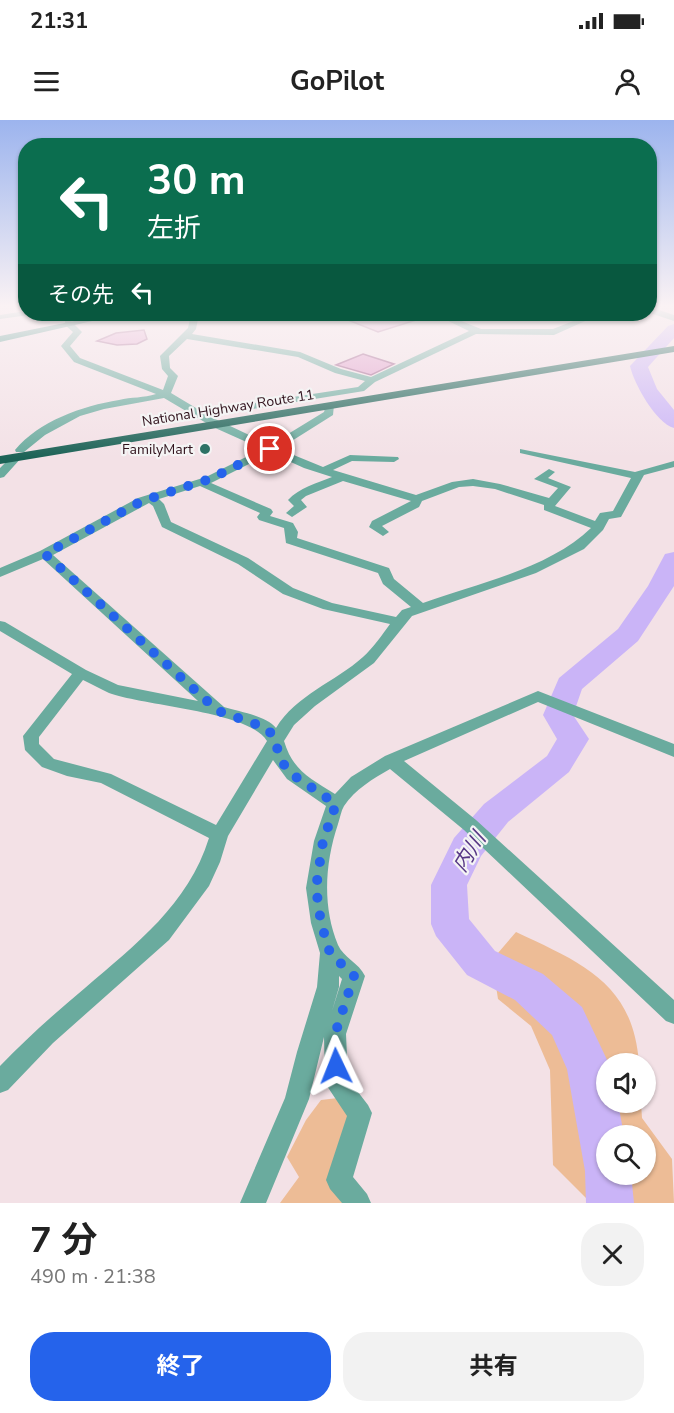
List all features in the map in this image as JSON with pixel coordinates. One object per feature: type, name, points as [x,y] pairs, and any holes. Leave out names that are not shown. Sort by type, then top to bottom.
[{"type":"highway","name":"National Highway Route 11","points":[[0,453],[19,453],[209,420],[619,357]]},
{"type":"highway","name":"National Highway Route 11","points":[[209,420],[330,407],[620,357]]},
{"type":"highway","name":"National Highway Route 11","points":[[0,460],[19,453]]},
{"type":"street","points":[[74,357],[77,360],[165,394],[209,420],[270,449],[342,477],[418,499],[437,493],[448,485],[466,482],[482,484],[551,503]]},
{"type":"street","points":[[0,475],[19,453],[46,428],[62,420],[96,408],[165,394],[172,385],[172,376],[165,369],[163,362],[165,357]]},
{"type":"street","points":[[304,357],[372,380]]},
{"type":"street","points":[[209,420],[361,389],[372,380],[421,357]]},
{"type":"street","points":[[0,573],[45,554],[150,498],[200,482],[270,449],[329,413],[330,407]]},
{"type":"street","points":[[524,451],[637,476]]},
{"type":"street","points":[[323,471],[350,458],[394,459]]},
{"type":"street","points":[[0,1082],[45,1036],[162,934],[202,880],[211,862],[219,835],[264,764],[275,739],[288,721],[309,702],[369,660],[407,613],[531,570],[580,546],[598,527],[604,516],[617,514],[640,473],[674,464]]},
{"type":"street","points":[[549,472],[540,479],[565,487],[548,507],[598,527]]},
{"type":"street","points":[[292,513],[301,507],[294,500],[342,477]]},
{"type":"street","points":[[200,482],[267,512],[263,517],[289,526],[292,532],[290,540],[384,571],[388,582],[420,607]]},
{"type":"street","points":[[150,498],[158,504],[166,524],[243,561],[288,591],[328,606],[399,622]]},
{"type":"street","points":[[383,532],[375,527],[376,524],[415,504],[418,499]]},
{"type":"street","points":[[45,554],[218,711]]},
{"type":"street","points":[[0,625],[81,673],[114,689],[218,711],[267,728],[275,739],[280,760],[293,775],[336,804]]},
{"type":"street","points":[[81,673],[32,736],[31,746],[36,752],[48,763],[67,770],[105,778],[219,835]]},
{"type":"street","points":[[253,1203],[297,1099],[308,1052],[328,987],[330,953],[321,923],[316,888],[323,841],[336,804],[357,781],[391,760],[538,696],[674,751]]},
{"type":"street","points":[[391,760],[471,825],[674,1014]]},
{"type":"street","points":[[330,953],[354,976],[335,1034],[337,1083],[360,1113],[339,1180],[358,1203]]},
{"type":"shaded area","points":[[516,932],[582,966],[600,979],[615,995],[627,1013],[635,1036],[638,1053],[596,1053],[596,1113],[642,1113],[647,1125],[596,1125],[596,1185],[656,1185],[656,1137],[672,1159],[674,1203],[591,1203],[553,1165],[550,1070],[531,1026],[498,999],[492,960]]},
{"type":"shaded area","points":[[338,1098],[348,1115],[347,1203],[280,1203],[299,1177],[287,1157],[306,1120],[321,1100]]},
{"type":"building","points":[[357,357],[371,357],[394,364],[371,375],[336,365]]},
{"type":"waterway","name":"内川","points":[[648,357],[639,366],[644,382],[674,422]]},
{"type":"waterway","name":"内川","points":[[599,1125],[589,1068],[567,1021],[529,987],[481,963],[450,924],[449,885],[467,848],[496,813],[558,764],[573,739],[558,715],[569,685],[628,635],[661,586],[674,559]]},
{"type":"waterway","name":"内川","points":[[608,1185],[610,1203]]},
{"type":"place","name":"FamilyMart","points":[[205,449]]},
{"type":"route","points":[[270,449],[210,479],[142,501],[45,554],[218,711],[267,728],[275,739],[280,760],[293,775],[336,804],[323,841],[316,888],[321,923],[330,953],[354,976],[335,1034],[336,1066]]}]
